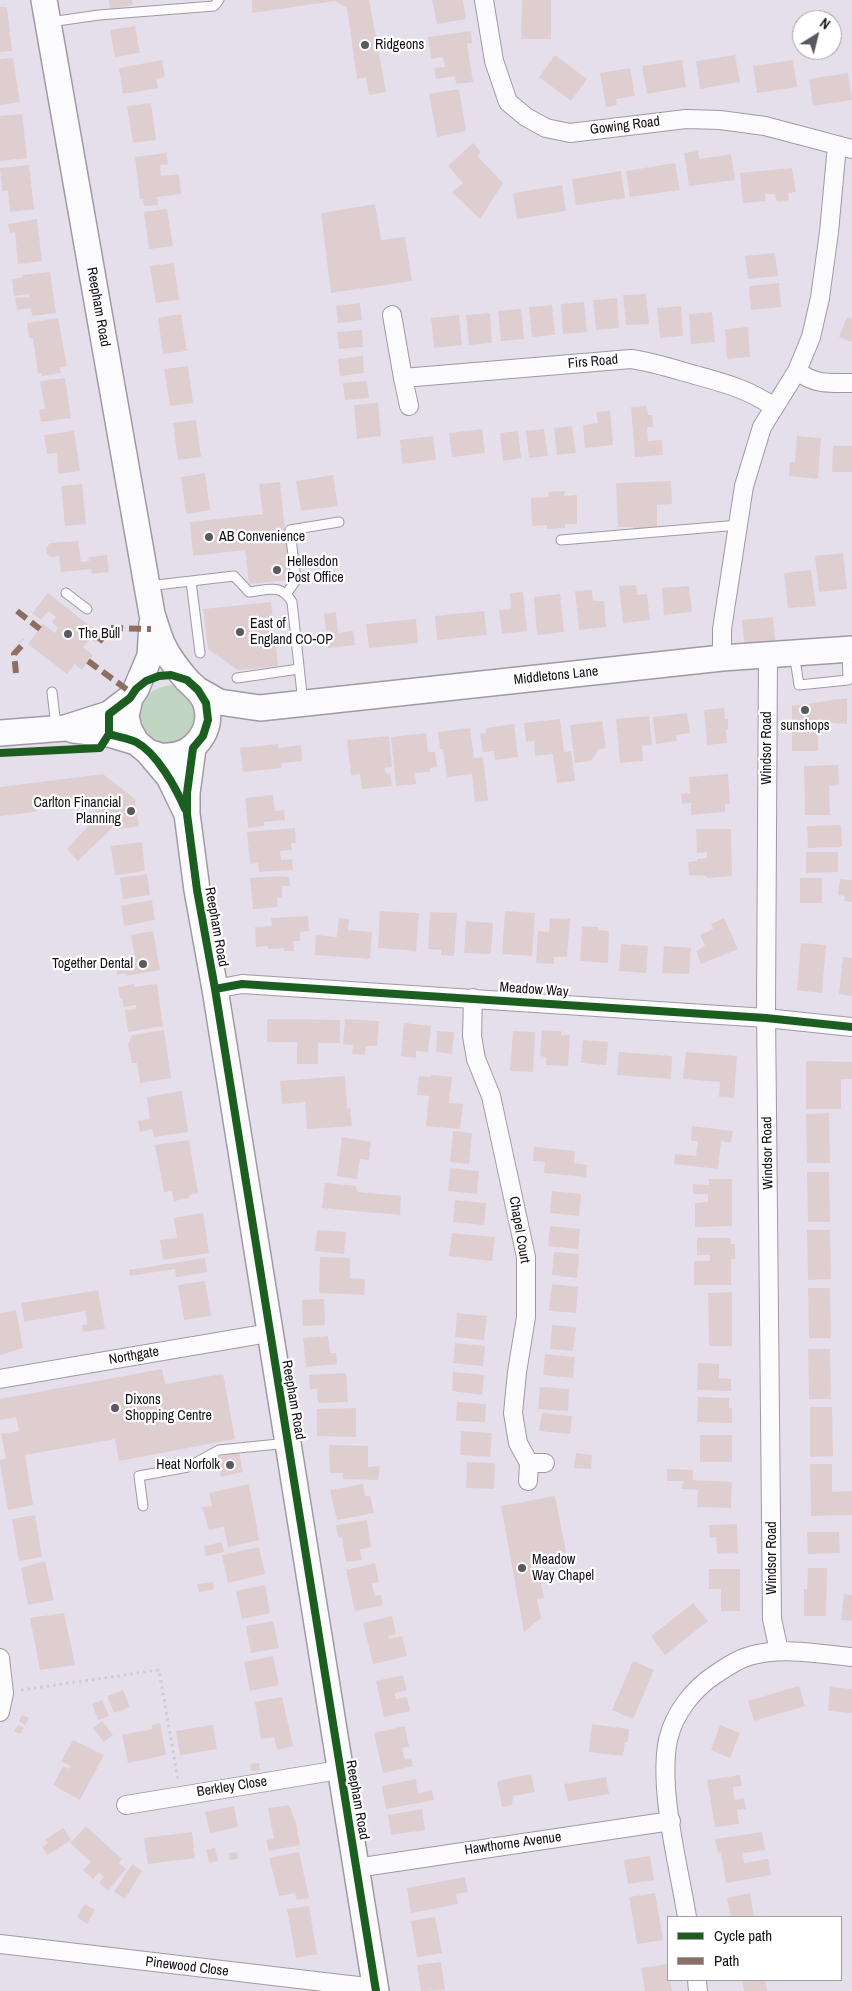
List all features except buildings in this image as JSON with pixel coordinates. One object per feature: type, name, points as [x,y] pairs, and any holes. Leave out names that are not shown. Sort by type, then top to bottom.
[{"type":"street","name":"Gowing Road","points":[[484,0],[494,61],[501,87],[508,102],[526,117],[546,128],[570,132],[686,119],[720,120],[764,126],[844,147]]},
{"type":"street","name":"Reepham Road","points":[[46,11],[152,614],[167,654],[206,703],[208,720],[198,742],[187,793],[187,814],[197,890],[375,1989]]},
{"type":"street","points":[[722,658],[722,630],[744,486],[762,426],[797,371],[811,337],[820,298],[844,147]]},
{"type":"street","points":[[392,315],[409,406]]},
{"type":"street","name":"Firs Road","points":[[403,378],[631,358],[743,389],[774,407]]},
{"type":"street","points":[[797,371],[809,380],[827,383],[852,383]]},
{"type":"street","name":"Reepham Road","points":[[152,614],[150,656],[133,694],[126,716],[129,729],[169,778],[187,814]]},
{"type":"street","name":"Middletons Lane","points":[[193,685],[219,702],[260,708],[303,705],[722,658],[850,649]]},
{"type":"street","name":"Windsor Road","points":[[768,654],[766,1018],[772,1619],[779,1651]]},
{"type":"street","points":[[0,733],[61,728],[109,714],[146,681],[159,676],[171,675],[193,685]]},
{"type":"street","name":"Middletons Lane","points":[[198,742],[231,719],[260,708]]},
{"type":"street","points":[[61,728],[109,734],[165,757],[179,755],[198,742]]},
{"type":"street","name":"Meadow Way","points":[[214,988],[242,984],[766,1018],[852,1026]]},
{"type":"street","name":"Chapel Court","points":[[473,998],[472,1036],[476,1059],[491,1096],[526,1257],[526,1317],[517,1372],[513,1413],[518,1443],[537,1463],[528,1481]]},
{"type":"street","name":"Northgate","points":[[0,1379],[269,1333]]},
{"type":"street","points":[[687,1916],[671,1821],[666,1772],[668,1739],[682,1708],[702,1683],[731,1664],[753,1655],[779,1651],[852,1656]]},
{"type":"street","points":[[0,1658],[4,1693],[0,1712]]},
{"type":"street","name":"Berkley Close","points":[[126,1805],[339,1770]]},
{"type":"street","name":"Hawthorne Avenue","points":[[356,1868],[671,1821]]},
{"type":"street","name":"Pinewood Close","points":[[0,1944],[375,1989]]},
{"type":"lane","points":[[46,11],[99,14],[214,6],[219,0]]},
{"type":"lane","points":[[287,593],[296,580],[290,530],[339,522]]},
{"type":"lane","points":[[561,540],[739,525]]},
{"type":"lane","points":[[147,586],[234,576],[249,592],[279,588],[287,593],[292,602],[303,705]]},
{"type":"lane","points":[[191,581],[200,652]]},
{"type":"lane","points":[[66,593],[87,609]]},
{"type":"lane","points":[[237,678],[299,669]]},
{"type":"lane","points":[[52,692],[61,728]]},
{"type":"lane","points":[[143,1506],[139,1476],[188,1467],[219,1450],[288,1443]]},
{"type":"path","points":[[4,1693],[158,1670],[181,1795]]},
{"type":"green space","points":[[173,685],[185,690],[192,697],[200,719],[188,740],[165,746],[154,743],[146,736],[141,727],[140,706],[147,696],[157,689]]},
{"type":"marked path","points":[[17,611],[40,629]]},
{"type":"marked path","points":[[111,628],[151,629]]},
{"type":"marked path","points":[[94,634],[108,645]]},
{"type":"marked path","points":[[16,673],[14,654],[23,644],[21,641]]},
{"type":"marked path","points":[[88,661],[133,694]]},
{"type":"cycle path","points":[[0,753],[100,748],[109,734],[109,714],[130,698],[136,689],[146,681],[159,676],[171,675],[187,680],[198,690],[206,703],[208,720],[203,736],[193,748],[187,793],[187,814],[197,890],[215,989],[376,1991]]},
{"type":"cycle path","points":[[109,734],[130,739],[144,747],[158,762],[171,781],[185,809]]},
{"type":"cycle path","points":[[215,989],[242,984],[766,1018],[852,1027]]},
{"type":"place","name":"Ridgeons","points":[[365,45]]},
{"type":"place","name":"AB Convenience","points":[[209,537]]},
{"type":"place","name":"Hellesdon Post Office","points":[[277,570]]},
{"type":"place","name":"East of England CO-OP","points":[[240,632]]},
{"type":"place","name":"The Bull","points":[[68,634]]},
{"type":"place","name":"sunshops","points":[[805,710]]},
{"type":"place","name":"Carlton Financial Planning","points":[[131,811]]},
{"type":"place","name":"Together Dental","points":[[143,964]]},
{"type":"place","name":"Dixons Shopping Centre","points":[[115,1408]]},
{"type":"place","name":"Heat Norfolk","points":[[230,1465]]},
{"type":"place","name":"Meadow Way Chapel","points":[[522,1568]]}]
